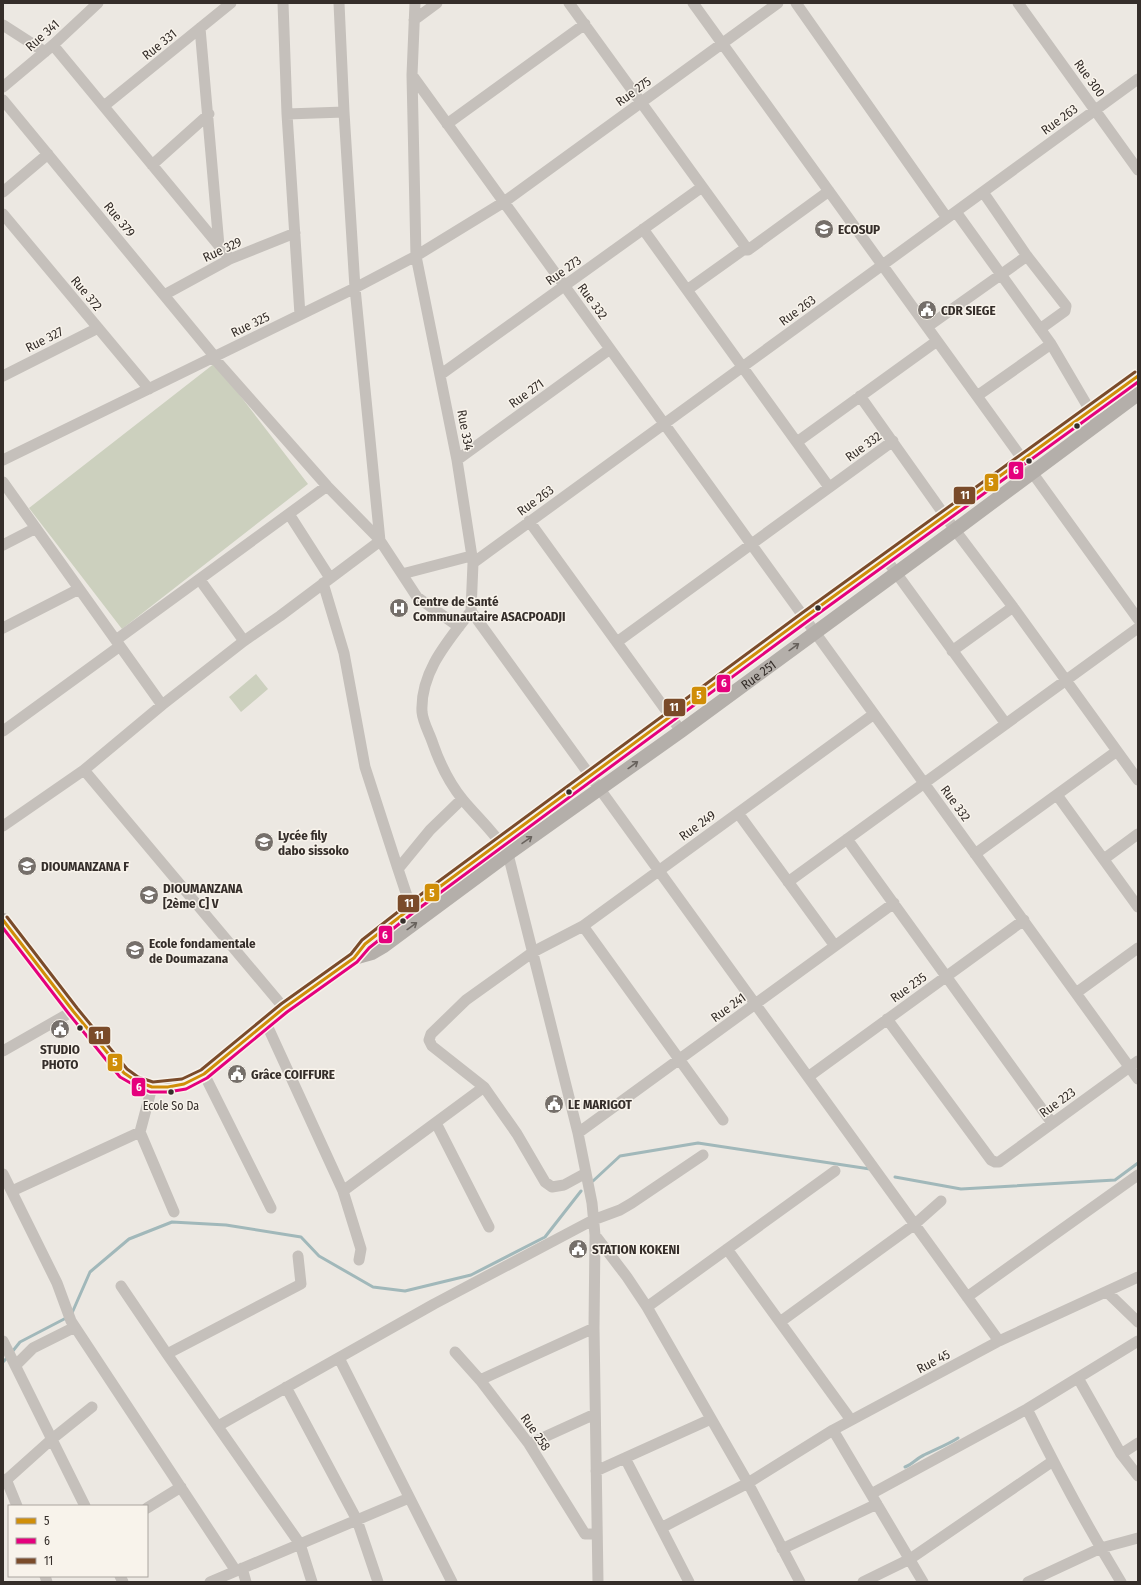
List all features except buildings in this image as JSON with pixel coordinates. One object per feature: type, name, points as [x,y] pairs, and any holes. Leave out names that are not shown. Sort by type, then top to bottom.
[{"type":"main road","name":"Rue 251","points":[[354,958],[372,953],[384,946],[590,777],[805,617],[1138,376]]},
{"type":"main road","name":"Rue 251","points":[[3,920],[73,1011],[124,1073],[136,1081],[152,1087],[168,1087],[184,1084],[204,1074],[284,1008],[354,958],[365,944],[411,908],[504,848],[600,789],[955,530],[1138,394]]},
{"type":"street","name":"Rue 341","points":[[3,87],[49,48],[98,3]]},
{"type":"street","name":"Rue 331","points":[[104,106],[231,3]]},
{"type":"street","points":[[283,3],[287,114],[300,315]]},
{"type":"street","points":[[3,826],[84,770],[162,705],[244,641],[380,541],[355,288],[339,3]]},
{"type":"street","name":"Rue 334","points":[[415,3],[412,75],[416,256],[457,460],[472,560],[471,611]]},
{"type":"street","points":[[414,20],[437,3]]},
{"type":"street","points":[[569,3],[748,250]]},
{"type":"street","points":[[693,3],[1031,473],[1138,619]]},
{"type":"street","name":"Rue 275","points":[[504,202],[778,3]]},
{"type":"street","points":[[796,3],[952,215],[1001,274],[1051,344],[1098,424]]},
{"type":"street","name":"Rue 300","points":[[1018,3],[1138,170]]},
{"type":"street","points":[[447,124],[585,24]]},
{"type":"street","points":[[3,25],[49,48],[104,106],[230,259]]},
{"type":"street","points":[[200,28],[209,114],[219,246]]},
{"type":"street","name":"Rue 332","points":[[412,75],[1076,993],[1134,1064],[1138,1079]]},
{"type":"street","name":"Rue 263","points":[[472,560],[664,424],[1138,79]]},
{"type":"street","name":"Rue 379","points":[[3,100],[214,357],[327,486],[380,541],[417,596],[459,627]]},
{"type":"street","points":[[287,114],[344,112]]},
{"type":"street","points":[[152,165],[209,114]]},
{"type":"street","points":[[3,192],[48,154]]},
{"type":"street","name":"Rue 273","points":[[440,375],[702,186]]},
{"type":"street","points":[[687,290],[743,250],[748,250],[829,191]]},
{"type":"street","points":[[983,192],[1027,256],[1066,306],[1065,311],[1040,329]]},
{"type":"street","name":"Rue 325","points":[[3,460],[355,288],[416,256],[504,202]]},
{"type":"street","name":"Rue 372","points":[[3,214],[149,389]]},
{"type":"street","points":[[643,229],[830,487]]},
{"type":"street","name":"Rue 329","points":[[164,295],[230,259],[295,233]]},
{"type":"street","points":[[927,327],[1027,256]]},
{"type":"street","name":"Rue 327","points":[[3,376],[98,328]]},
{"type":"street","points":[[797,442],[937,341]]},
{"type":"street","points":[[977,396],[1051,344]]},
{"type":"street","name":"Rue 271","points":[[457,460],[610,349]]},
{"type":"street","points":[[860,396],[955,530],[1013,607],[1138,780]]},
{"type":"street","name":"Rue 332","points":[[617,642],[893,441]]},
{"type":"street","points":[[3,482],[162,705]]},
{"type":"street","points":[[3,731],[200,580],[327,486]]},
{"type":"street","points":[[289,514],[327,581],[344,653],[365,767],[411,908]]},
{"type":"street","points":[[529,521],[681,731]]},
{"type":"street","points":[[3,545],[36,528]]},
{"type":"street","points":[[886,559],[1006,724]]},
{"type":"street","points":[[402,574],[472,560]]},
{"type":"street","points":[[200,580],[244,641]]},
{"type":"street","points":[[3,628],[79,589]]},
{"type":"street","points":[[952,651],[1013,607]]},
{"type":"street","points":[[598,1582],[594,1328],[595,1235],[592,1203],[586,1172],[578,1133],[533,952],[504,848],[462,799],[445,771],[422,714],[423,689],[438,655],[471,611],[999,1341]]},
{"type":"street","points":[[788,882],[1138,628]]},
{"type":"street","name":"Rue 249","points":[[484,1087],[432,1046],[429,1040],[431,1034],[466,1000],[533,952],[582,926],[874,714]]},
{"type":"street","points":[[976,854],[1117,751]]},
{"type":"street","points":[[84,770],[284,1008]]},
{"type":"street","points":[[1057,795],[1138,907]]},
{"type":"street","points":[[398,869],[430,830],[462,799]]},
{"type":"street","points":[[738,813],[835,946]]},
{"type":"street","points":[[1104,859],[1138,834]]},
{"type":"street","points":[[847,839],[1052,1123]]},
{"type":"street","name":"Rue 241","points":[[578,1133],[894,903]]},
{"type":"street","name":"Rue 235","points":[[808,1077],[1024,920]]},
{"type":"street","points":[[582,926],[723,1120]]},
{"type":"street","points":[[1076,993],[1138,948]]},
{"type":"street","points":[[3,1051],[73,1011]]},
{"type":"street","name":"Rue 223","points":[[888,1019],[990,1160],[995,1162],[999,1162],[1134,1064]]},
{"type":"street","points":[[266,1023],[343,1191],[361,1249],[359,1260]]},
{"type":"street","points":[[204,1074],[271,1208]]},
{"type":"street","points":[[152,1087],[140,1132],[174,1212]]},
{"type":"street","points":[[343,1191],[484,1087],[517,1134],[545,1182],[552,1187],[564,1184],[586,1172]]},
{"type":"street","points":[[436,1123],[489,1227]]},
{"type":"street","points":[[12,1191],[140,1132]]},
{"type":"street","points":[[218,1426],[434,1304],[593,1220],[632,1204],[703,1155]]},
{"type":"street","points":[[647,1307],[835,1171]]},
{"type":"street","points":[[3,1174],[57,1282],[71,1321],[181,1488],[246,1582]]},
{"type":"street","points":[[967,1297],[1138,1175]]},
{"type":"street","points":[[780,1322],[915,1224],[941,1201]]},
{"type":"street","points":[[595,1235],[627,1277],[647,1307],[748,1484],[800,1582]]},
{"type":"street","points":[[727,1249],[851,1420]]},
{"type":"street","points":[[167,1354],[301,1284],[298,1256]]},
{"type":"street","name":"Rue 45","points":[[661,1528],[748,1484],[833,1430],[999,1341],[1138,1277]]},
{"type":"street","points":[[121,1286],[300,1544],[312,1582]]},
{"type":"street","points":[[1107,1292],[1138,1322]]},
{"type":"street","points":[[16,1365],[33,1348],[71,1321]]},
{"type":"street","points":[[480,1380],[594,1328]]},
{"type":"street","points":[[3,1341],[85,1505]]},
{"type":"street","points":[[782,1548],[874,1499],[1027,1409],[1138,1341]]},
{"type":"street","name":"Rue 258","points":[[455,1352],[480,1380],[529,1444],[585,1534],[597,1534]]},
{"type":"street","points":[[339,1358],[452,1582]]},
{"type":"street","points":[[1078,1378],[1121,1454],[1138,1476]]},
{"type":"street","points":[[286,1388],[357,1520],[378,1582]]},
{"type":"street","points":[[17,1505],[5,1481],[52,1439],[92,1407]]},
{"type":"street","points":[[1027,1409],[1053,1461],[1121,1582]]},
{"type":"street","points":[[529,1444],[595,1414]]},
{"type":"street","points":[[596,1471],[711,1419]]},
{"type":"street","points":[[833,1430],[923,1582]]},
{"type":"street","points":[[1121,1454],[1138,1443]]},
{"type":"street","points":[[625,1458],[689,1582]]},
{"type":"street","points":[[863,1582],[910,1559],[1053,1461]]},
{"type":"street","points":[[148,1507],[181,1488]]},
{"type":"street","points":[[210,1582],[409,1498]]},
{"type":"street","points":[[1028,1582],[1101,1548],[1138,1538]]},
{"type":"green space","points":[[215,363],[308,484],[122,629],[29,508]]},
{"type":"green space","points":[[256,674],[268,689],[241,712],[229,697]]},
{"type":"waterway","points":[[593,1181],[620,1156],[698,1143],[870,1169]]},
{"type":"waterway","points":[[895,1177],[961,1189],[1115,1180],[1138,1163]]},
{"type":"waterway","points":[[72,1313],[90,1272],[129,1239],[172,1222],[226,1225],[301,1237],[319,1256],[373,1287],[405,1291],[471,1275],[545,1237],[581,1191]]},
{"type":"waterway","points":[[12,1352],[20,1342],[68,1317]]},
{"type":"waterway","points":[[3,1362],[9,1356]]},
{"type":"waterway","points":[[905,1467],[922,1456],[958,1438]]},
{"type":"transit line","name":"11","points":[[7,917],[77,1008],[127,1069],[138,1077],[153,1082],[182,1079],[201,1070],[281,1004],[351,954],[362,940],[408,904],[802,613],[1135,372]]},
{"type":"transit line","name":"5","points":[[3,920],[73,1011],[124,1073],[136,1081],[152,1087],[168,1087],[184,1084],[204,1074],[284,1008],[354,958],[365,944],[411,908],[805,617],[1138,376]]},
{"type":"transit line","name":"6","points":[[3,928],[69,1014],[120,1077],[150,1092],[168,1092],[186,1089],[207,1078],[287,1012],[357,962],[369,948],[414,912],[808,621],[1138,382]]},
{"type":"place","name":"ECOSUP","points":[[824,229]]},
{"type":"place","name":"CDR SIEGE","points":[[927,310]]},
{"type":"place","name":"Centre de Santé Communautaire ASACPOADJI","points":[[399,608]]},
{"type":"place","name":"Lycée fily dabo sissoko","points":[[264,842]]},
{"type":"place","name":"DIOUMANZANA F","points":[[27,866]]},
{"type":"place","name":"DIOUMANZANA [2ème C] V","points":[[149,895]]},
{"type":"place","name":"Ecole fondamentale de Doumazana","points":[[135,950]]},
{"type":"place","name":"STUDIO PHOTO","points":[[60,1029]]},
{"type":"place","name":"Grâce COIFFURE","points":[[237,1074]]},
{"type":"place","name":"Ecole So Da","points":[[171,1092]]},
{"type":"place","name":"LE MARIGOT","points":[[554,1104]]},
{"type":"place","name":"STATION KOKENI","points":[[578,1249]]}]
